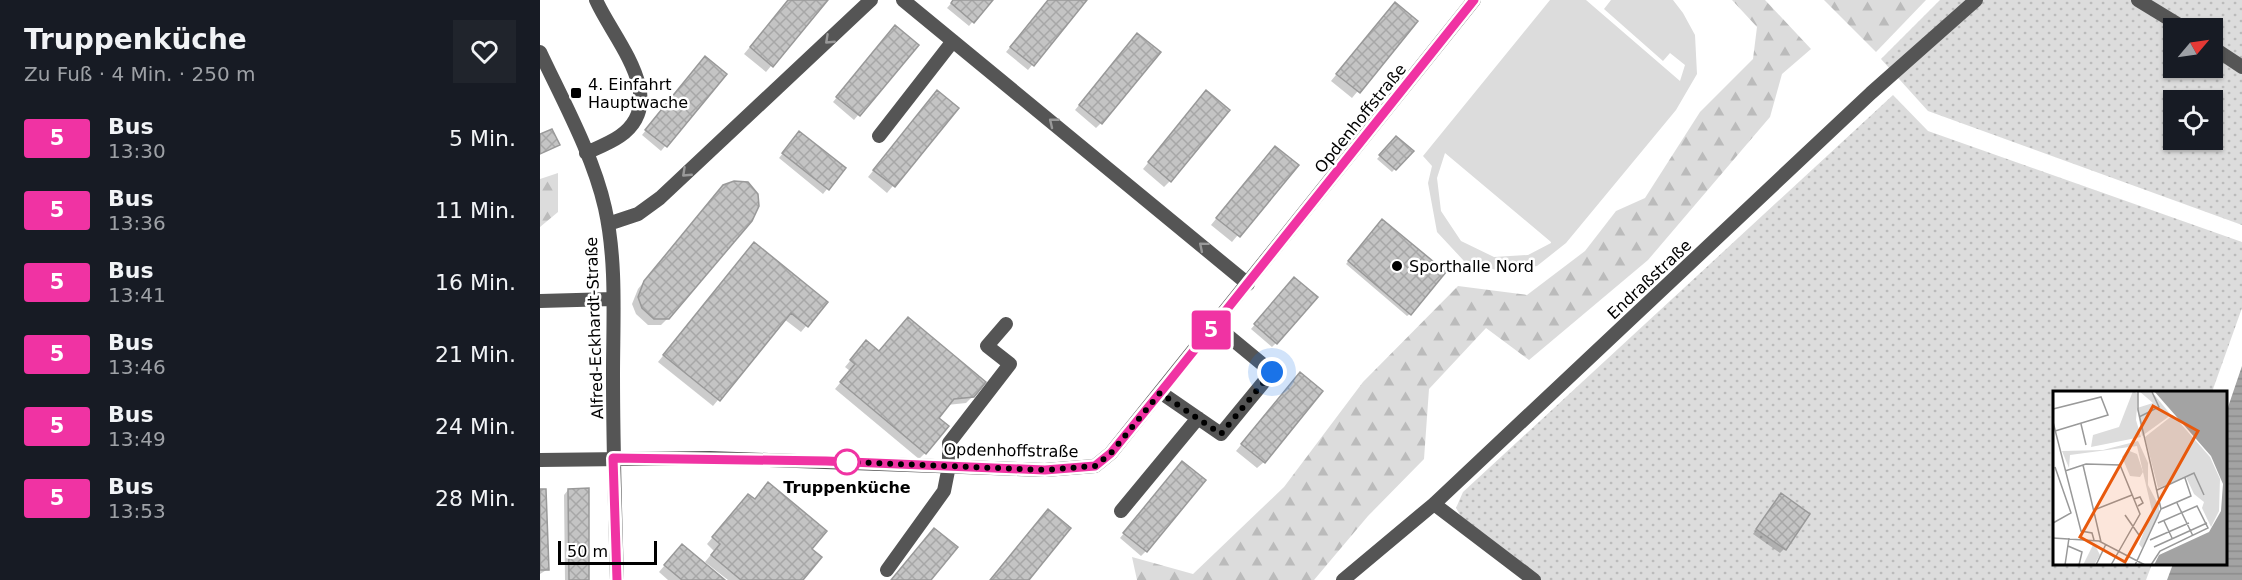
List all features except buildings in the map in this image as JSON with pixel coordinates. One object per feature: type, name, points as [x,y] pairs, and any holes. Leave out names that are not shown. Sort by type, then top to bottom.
[{"type":"street","points":[[586,153],[620,136],[629,128],[636,118],[642,96],[635,73],[596,0]]},
{"type":"street","points":[[608,225],[638,214],[660,198],[871,0]]},
{"type":"street","points":[[903,0],[1248,284]]},
{"type":"street","name":"Opdenhoffstraße","points":[[540,460],[710,458],[1045,470],[1095,466],[1111,453],[1160,393],[1474,0]]},
{"type":"street","name":"Endraßstraße","points":[[1343,580],[1434,504],[1871,93],[1976,0]]},
{"type":"street","points":[[2138,0],[2168,18]]},
{"type":"street","points":[[879,136],[953,41]]},
{"type":"street","name":"Alfred-Eckhardt-Straße","points":[[540,52],[586,153],[605,206],[608,225],[613,299],[613,458],[617,580]]},
{"type":"street","points":[[2223,54],[2242,67]]},
{"type":"street","points":[[540,301],[613,299]]},
{"type":"street","points":[[887,570],[944,492],[949,466],[949,443],[1010,364],[987,346],[1006,324]]},
{"type":"street","points":[[1160,393],[1221,434],[1272,372],[1215,325]]},
{"type":"street","points":[[1121,511],[1198,418]]},
{"type":"street","points":[[1434,504],[1534,580]]},
{"type":"green space","points":[[1550,0],[1586,0],[1680,81],[1685,65],[1670,53],[1663,61],[1604,9],[1611,0],[1673,0],[1695,35],[1697,74],[1676,110],[1566,243],[1537,266],[1503,272],[1464,261],[1437,232],[1428,183],[1432,166],[1423,156]],"holes":[[[1445,153],[1551,242],[1528,255],[1494,257],[1461,241],[1441,211],[1437,178]]]},
{"type":"green space","points":[[1732,0],[1765,0],[1811,49],[1782,74],[1770,117],[1648,260],[1529,360],[1486,328],[1429,389],[1424,459],[1368,516],[1314,580],[1137,580],[1132,557],[1193,574],[1284,487],[1363,382],[1458,286],[1527,295],[1585,251],[1616,211],[1645,198],[1700,112],[1753,59],[1757,27]]},
{"type":"green space","points":[[1824,0],[1926,0],[1876,52]]},
{"type":"green space","points":[[1940,0],[2242,0],[2242,225],[1928,111],[1881,59]]},
{"type":"green space","points":[[1893,95],[1928,131],[2242,242],[2242,308],[2212,391],[2053,391],[2053,565],[2152,565],[2146,580],[1541,580],[1465,523],[1456,508],[1463,492]]},
{"type":"green space","points":[[558,173],[558,212],[540,227],[540,179]]},
{"type":"shaded area","points":[[2242,366],[2242,580],[2167,580],[2173,565],[2227,565],[2227,410]]},
{"type":"bus line","name":"5","points":[[617,580],[613,458],[826,461],[1045,470],[1095,466],[1111,453],[1168,383],[1474,0]]},
{"type":"place","name":"4. Einfahrt Hauptwache","points":[[576,93]]},
{"type":"place","name":"Sporthalle Nord","points":[[1397,266]]},
{"type":"place","name":"Truppenküche","points":[[847,462]]},
{"type":"route","points":[[847,462],[1045,470],[1095,466],[1111,453],[1160,393],[1221,434],[1272,372]]}]
